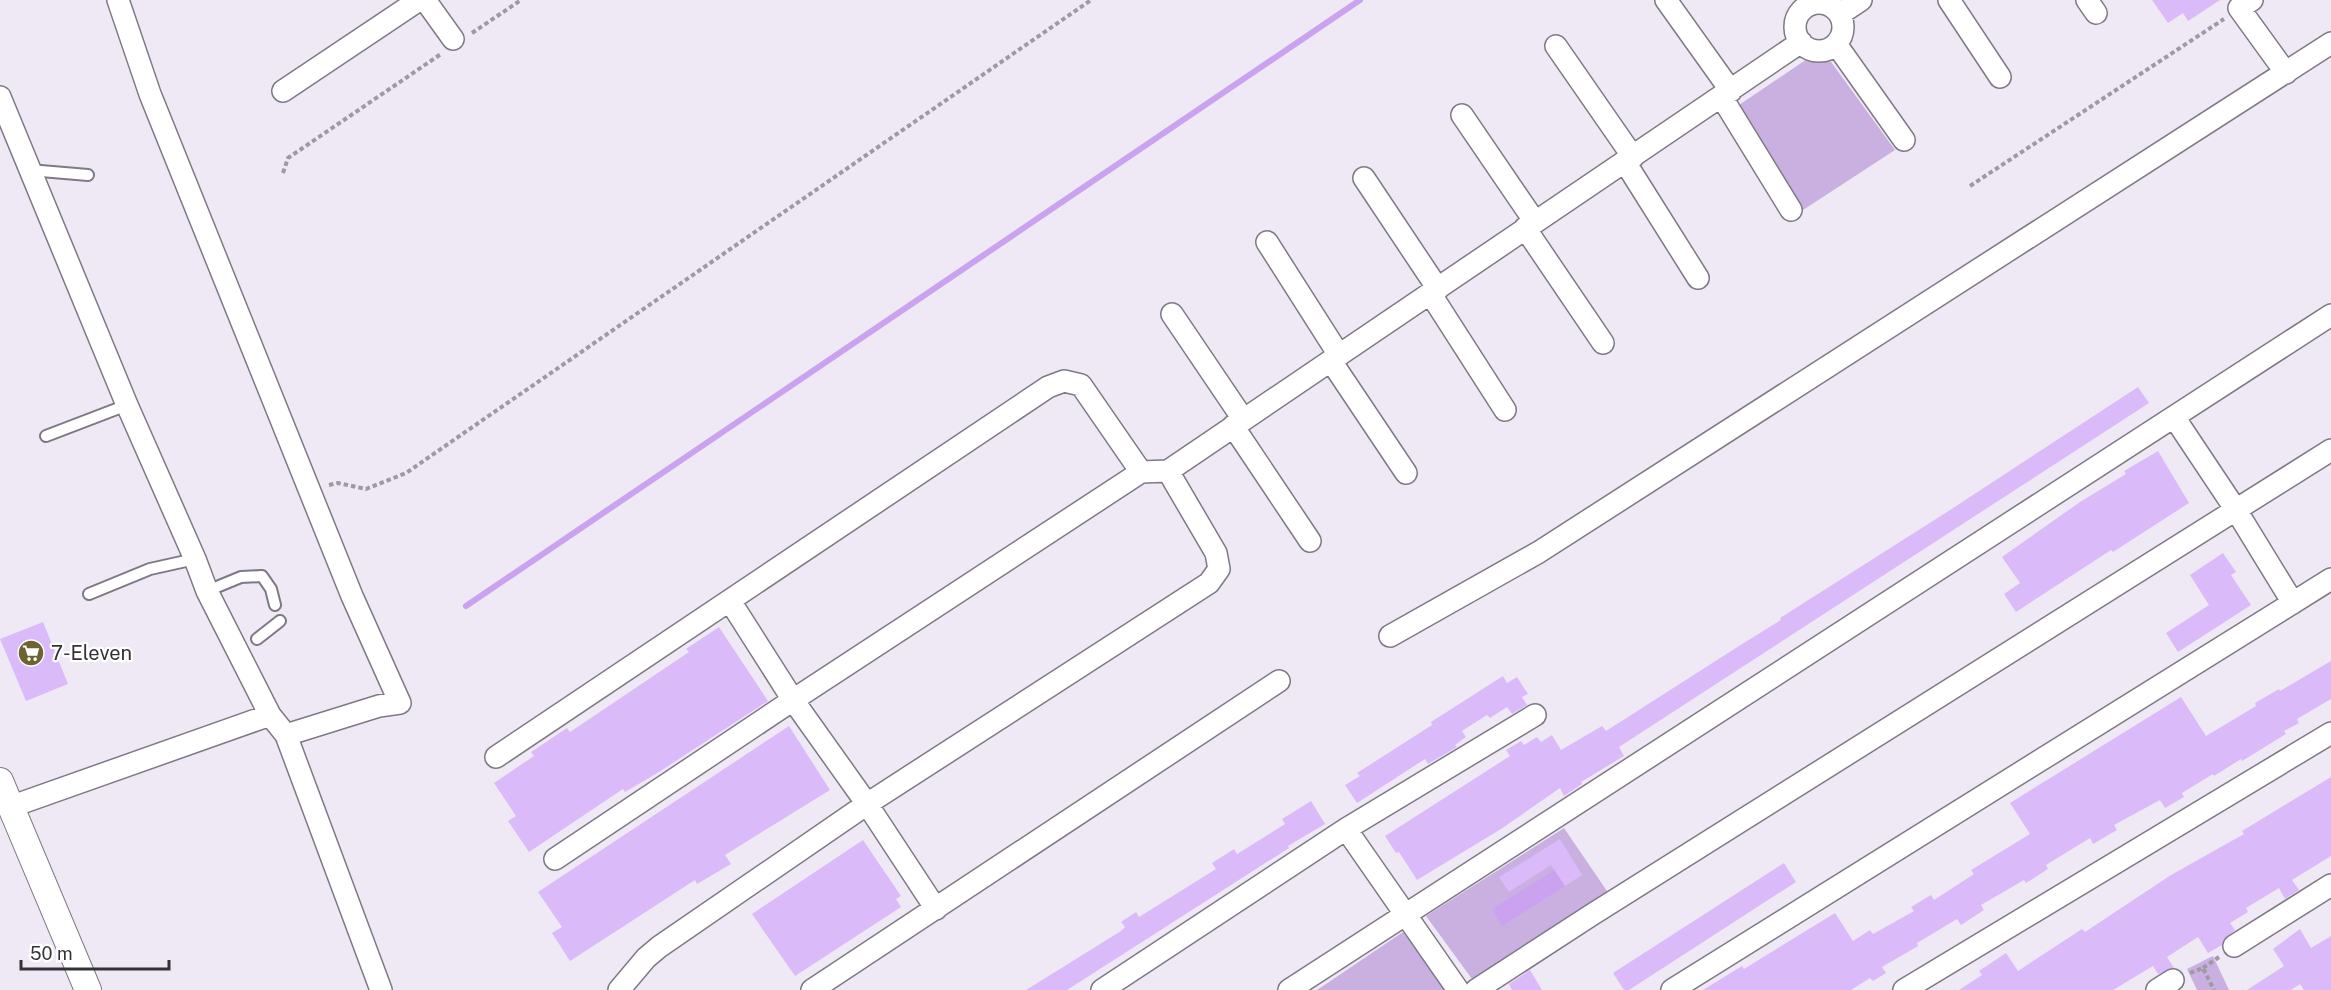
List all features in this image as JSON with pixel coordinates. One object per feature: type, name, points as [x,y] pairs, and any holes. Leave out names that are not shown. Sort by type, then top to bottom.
[{"type":"street","points":[[118,0],[150,94],[352,596],[400,702],[379,706],[286,735]]},
{"type":"street","points":[[283,92],[419,0]]},
{"type":"street","points":[[425,0],[453,44]]},
{"type":"street","points":[[1666,0],[1726,94],[1791,210]]},
{"type":"street","points":[[1840,14],[1861,0]]},
{"type":"street","points":[[1949,0],[2000,77]]},
{"type":"street","points":[[1808,2],[1828,4],[1840,14],[1844,30],[1836,44],[1822,51],[1807,47],[1801,42],[1795,28],[1799,13],[1808,2]]},
{"type":"street","points":[[2246,4],[2286,73]]},
{"type":"street","points":[[555,859],[1141,472],[1167,471],[1801,42]]},
{"type":"street","points":[[1836,44],[1904,140]]},
{"type":"street","points":[[1390,636],[1539,552],[2331,44]]},
{"type":"street","points":[[1556,46],[1629,159],[1698,278]]},
{"type":"street","points":[[0,97],[127,405],[207,591],[270,715],[286,735],[381,990]]},
{"type":"street","points":[[1462,115],[1603,343]]},
{"type":"street","points":[[1364,178],[1504,410]]},
{"type":"street","points":[[1267,242],[1406,474]]},
{"type":"street","points":[[1172,314],[1310,541]]},
{"type":"street","points":[[1289,990],[2331,315]]},
{"type":"street","points":[[496,757],[1048,387],[1064,381],[1081,385],[1141,472]]},
{"type":"street","points":[[2174,417],[2236,510],[2293,603]]},
{"type":"street","points":[[1476,990],[2331,450]]},
{"type":"street","points":[[619,990],[646,958],[659,947],[867,804],[1209,583],[1219,569],[1216,553],[1167,471]]},
{"type":"street","points":[[1672,990],[2331,579]]},
{"type":"street","points":[[730,601],[793,700],[867,804],[936,909]]},
{"type":"street","points":[[812,990],[1279,681]]},
{"type":"street","points":[[10,807],[270,715]]},
{"type":"street","points":[[1102,990],[1346,829],[1535,715]]},
{"type":"street","points":[[1904,990],[1928,984],[2331,733]]},
{"type":"street","points":[[0,781],[88,990]]},
{"type":"street","points":[[1346,829],[1458,990]]},
{"type":"street","points":[[2234,946],[2331,885]]},
{"type":"lane","points":[[29,170],[88,175]]},
{"type":"lane","points":[[46,436],[127,405]]},
{"type":"lane","points":[[89,594],[150,569],[195,559]]},
{"type":"lane","points":[[207,591],[242,577],[262,576],[271,589],[275,605]]},
{"type":"lane","points":[[257,639],[280,621]]},
{"type":"path","points":[[283,173],[288,158],[521,0]]},
{"type":"path","points":[[309,488],[338,483],[366,489],[406,473],[1091,0]]},
{"type":"path","points":[[1970,186],[2246,4]]},
{"type":"path","points":[[2165,985],[2203,968],[2214,990]]},
{"type":"shaded area","points":[[1826,55],[1895,150],[1803,210],[1739,105],[1810,57]]},
{"type":"shaded area","points":[[1564,828],[1609,894],[1472,979],[1426,916]]},
{"type":"shaded area","points":[[1555,870],[1565,886],[1502,926],[1492,909]]},
{"type":"shaded area","points":[[1403,932],[1445,990],[1317,990],[1326,984]]},
{"type":"shaded area","points":[[2213,956],[2229,990],[2197,990],[2187,969]]},
{"type":"building","points":[[2152,0],[2220,0],[2188,21],[2183,13],[2168,23]]},
{"type":"building","points":[[2138,387],[2149,403],[1619,747],[1624,756],[1581,782],[1582,784],[1564,796],[1560,788],[1501,829],[1417,880],[1399,852],[1396,853],[1385,836],[1510,756],[1506,750],[1521,741],[1524,745],[1537,737],[1541,742],[1552,735],[1561,750],[1602,726],[1606,731],[1781,620],[1780,618]]},
{"type":"building","points":[[2158,451],[2189,503],[2113,552],[2111,550],[2016,612],[2004,594],[2020,583],[2002,557],[2080,502],[2126,474],[2124,471]]},
{"type":"building","points":[[2223,553],[2236,572],[2231,575],[2251,605],[2178,652],[2166,633],[2209,605],[2190,575]]},
{"type":"building","points":[[43,622],[68,684],[26,701],[0,639]]},
{"type":"building","points":[[719,627],[768,701],[659,772],[625,792],[623,789],[529,852],[508,821],[516,816],[494,783],[534,756],[531,752],[567,728],[570,732],[689,652],[686,649]]},
{"type":"building","points":[[2331,661],[2331,699],[2297,719],[2299,723],[2284,731],[2286,734],[2242,761],[2241,759],[2214,776],[2213,774],[2182,793],[2184,797],[2165,808],[2160,800],[2114,825],[2117,830],[2093,844],[2090,838],[2046,865],[2048,869],[2026,883],[2024,880],[1981,905],[1984,910],[1961,925],[1957,919],[1917,943],[1918,946],[1882,967],[1886,973],[1873,981],[1870,978],[1851,990],[1703,990],[1742,966],[1744,969],[1835,913],[1853,941],[1870,930],[1873,934],[1914,911],[1911,907],[1931,895],[1934,900],[1974,874],[1971,870],[2030,834],[2010,803],[2181,697],[2206,736],[2256,706],[2255,703]]},
{"type":"building","points":[[1503,676],[1507,683],[1517,677],[1528,694],[1522,697],[1527,705],[1512,714],[1507,707],[1490,718],[1487,715],[1462,731],[1466,737],[1455,745],[1457,747],[1428,764],[1425,759],[1357,803],[1345,785],[1360,776],[1357,773]]},
{"type":"building","points":[[789,726],[830,790],[725,855],[731,864],[697,884],[695,880],[570,961],[552,933],[562,927],[538,892]]},
{"type":"building","points":[[2331,777],[2331,856],[2292,880],[2299,890],[2285,899],[2279,888],[2246,908],[2248,912],[2230,923],[2235,930],[2223,940],[2222,945],[2208,953],[2198,937],[2167,957],[2174,968],[2158,974],[2153,966],[2113,990],[1959,990],[1982,975],[1979,971],[2006,953],[2018,971],[2082,929],[2085,932],[2171,875],[2244,834],[2242,831]]},
{"type":"building","points":[[1311,801],[1325,824],[1288,846],[1289,848],[1067,990],[1026,990],[1121,931],[1125,927],[1121,922],[1136,912],[1139,917],[1216,869],[1212,863],[1234,849],[1237,854],[1285,824],[1282,819]]},
{"type":"building","points":[[1560,839],[1582,875],[1565,886],[1551,865],[1509,892],[1499,877]]},
{"type":"building","points":[[863,840],[901,896],[896,899],[901,907],[795,976],[752,914]]},
{"type":"building","points":[[1784,863],[1796,882],[1629,990],[1624,990],[1613,973]]},
{"type":"building","points":[[2300,929],[2311,948],[2331,936],[2331,990],[2304,990],[2300,984],[2291,990],[2247,990],[2284,966],[2273,949]]},
{"type":"building","points":[[1530,970],[1542,990],[1512,990],[1509,984]]},
{"type":"waterway","points":[[466,606],[1360,0]]},
{"type":"place","name":"7-Eleven","points":[[31,653]]}]
